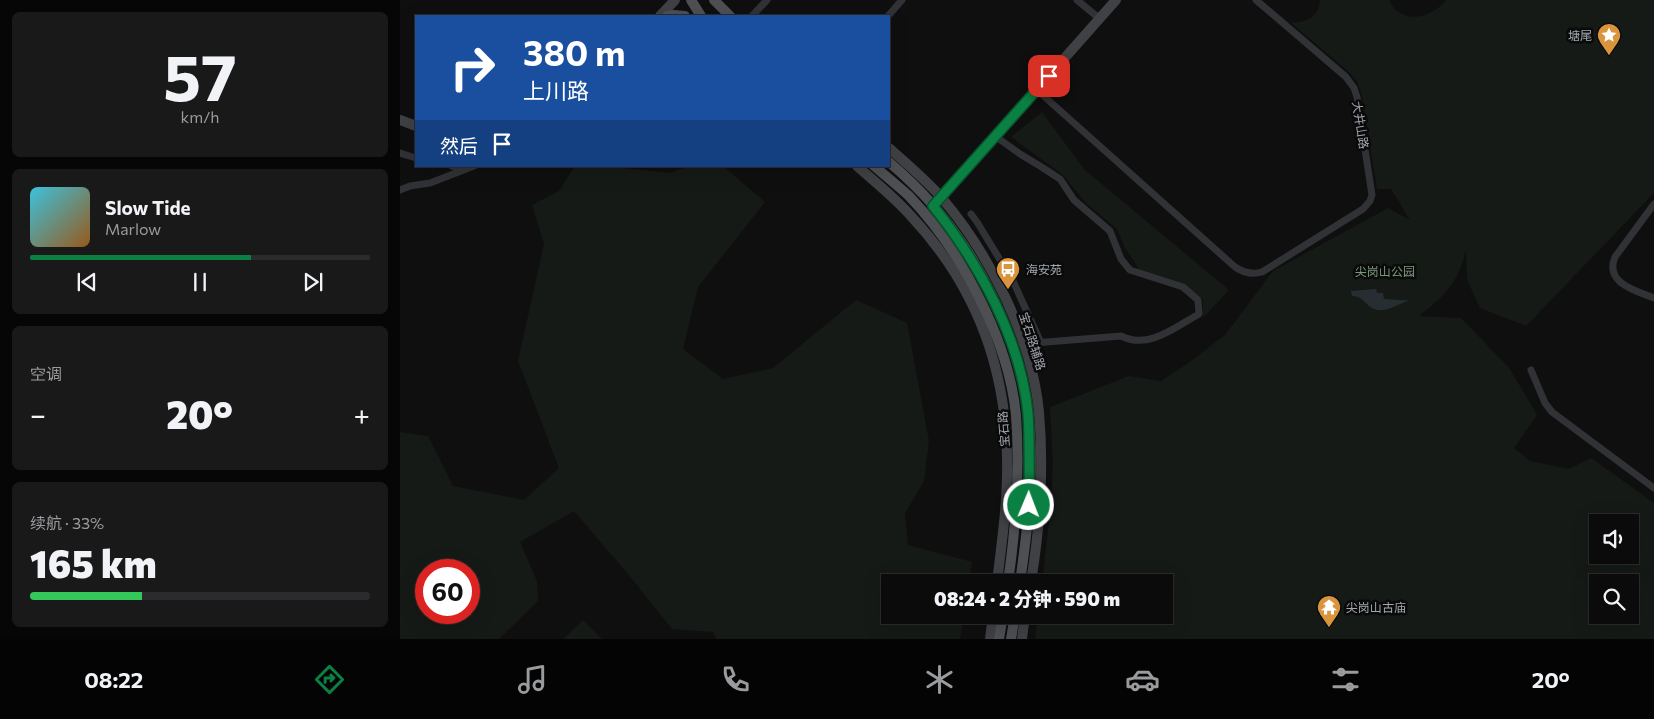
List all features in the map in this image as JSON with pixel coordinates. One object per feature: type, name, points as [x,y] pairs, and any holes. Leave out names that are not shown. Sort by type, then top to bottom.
[{"type":"main road","points":[[653,15],[666,0]]},
{"type":"main road","points":[[661,15],[676,0]]},
{"type":"main road","points":[[691,0],[701,15]]},
{"type":"main road","points":[[925,214],[1116,0]]},
{"type":"main road","points":[[400,120],[415,126]]},
{"type":"main road","name":"宝石路辅路","points":[[890,149],[924,179],[964,226],[994,274],[1014,318],[1029,364],[1039,411],[1041,457],[1040,506],[1032,574]]},
{"type":"main road","name":"宝石路","points":[[890,163],[916,187],[955,233],[984,279],[1019,367],[1028,412],[1030,457],[1029,505],[1021,574]]},
{"type":"main road","points":[[858,167],[910,214],[932,239],[949,262],[965,289],[989,344],[1002,396],[1006,427],[1007,459],[999,574]]},
{"type":"main road","name":"宝石路","points":[[875,167],[908,195],[945,240],[973,285],[992,327],[1007,370],[1016,414],[1018,457],[1017,504],[1009,574]]},
{"type":"main road","points":[[990,639],[992,624]]},
{"type":"main road","points":[[999,639],[1002,624]]},
{"type":"main road","points":[[1011,639],[1014,624]]},
{"type":"main road","points":[[1022,639],[1024,624]]},
{"type":"street","points":[[753,15],[767,0]]},
{"type":"street","points":[[889,15],[902,0]]},
{"type":"street","points":[[1077,0],[1100,19]]},
{"type":"street","name":"大井山路","points":[[1037,90],[1240,270],[1251,274],[1262,272],[1363,209],[1372,195],[1356,92],[1346,77],[1256,0]]},
{"type":"street","points":[[995,136],[1060,179],[1074,200],[1110,231],[1120,259],[1130,270],[1183,287],[1198,300],[1199,314],[1150,340],[1138,341],[1121,336],[1022,344]]},
{"type":"street","points":[[400,153],[415,158]]},
{"type":"street","points":[[456,167],[466,170]]},
{"type":"street","points":[[400,190],[410,186],[430,183],[472,167]]},
{"type":"street","points":[[1654,204],[1615,258],[1612,267],[1615,277],[1622,284],[1654,298]]},
{"type":"street","points":[[971,214],[1012,281],[1042,343]]},
{"type":"street","points":[[1531,370],[1545,403],[1552,412],[1654,488]]},
{"type":"green space","name":"尖岗山公园","points":[[1320,0],[1389,0],[1395,9],[1402,14],[1416,17],[1430,13],[1446,0],[1654,0],[1654,193],[1526,326],[1480,308],[1467,280],[1466,250],[1461,267],[1453,283],[1437,301],[1419,316],[1461,318],[1510,369],[1537,415],[1514,448],[1530,461],[1569,469],[1591,458],[1654,503],[1654,639],[1035,639],[1037,624],[1173,624],[1173,574],[1043,574],[1051,506],[1053,463],[1050,407],[1129,376],[1161,381],[1225,335],[1273,271],[1388,208],[1410,220],[1391,189],[1377,189],[1362,96],[1357,81],[1290,22],[1301,22],[1311,18],[1317,11]]},
{"type":"green space","points":[[1042,112],[1084,169],[1229,290],[1203,318],[1203,299],[1184,284],[1142,273],[1125,248],[1117,229],[1087,204],[1062,174],[1011,137]]},
{"type":"green space","points":[[574,167],[620,167],[670,173],[686,167],[724,167],[765,202],[698,287],[683,349],[723,379],[773,368],[856,300],[907,323],[929,441],[924,481],[905,513],[908,545],[972,562],[970,574],[881,574],[881,624],[962,624],[960,639],[716,639],[713,632],[672,629],[574,511],[520,542],[537,581],[538,601],[499,639],[400,639],[400,432],[428,436],[453,486],[524,500],[559,468],[518,361],[544,244],[532,205],[559,191]]},
{"type":"green space","points":[[583,620],[602,639],[564,639]]},
{"type":"shaded area","points":[[1376,289],[1377,293],[1383,293],[1384,299],[1409,300],[1388,309],[1378,310],[1363,300],[1352,296],[1351,291]]},
{"type":"place","name":"塘尾","points":[[1609,56]]},
{"type":"place","name":"海安苑","points":[[1008,290]]},
{"type":"place","name":"尖岗山古庙","points":[[1329,628]]},
{"type":"route","points":[[1029,505],[1030,457],[1028,412],[1019,367],[984,279],[955,233],[933,206],[1049,76]]}]
